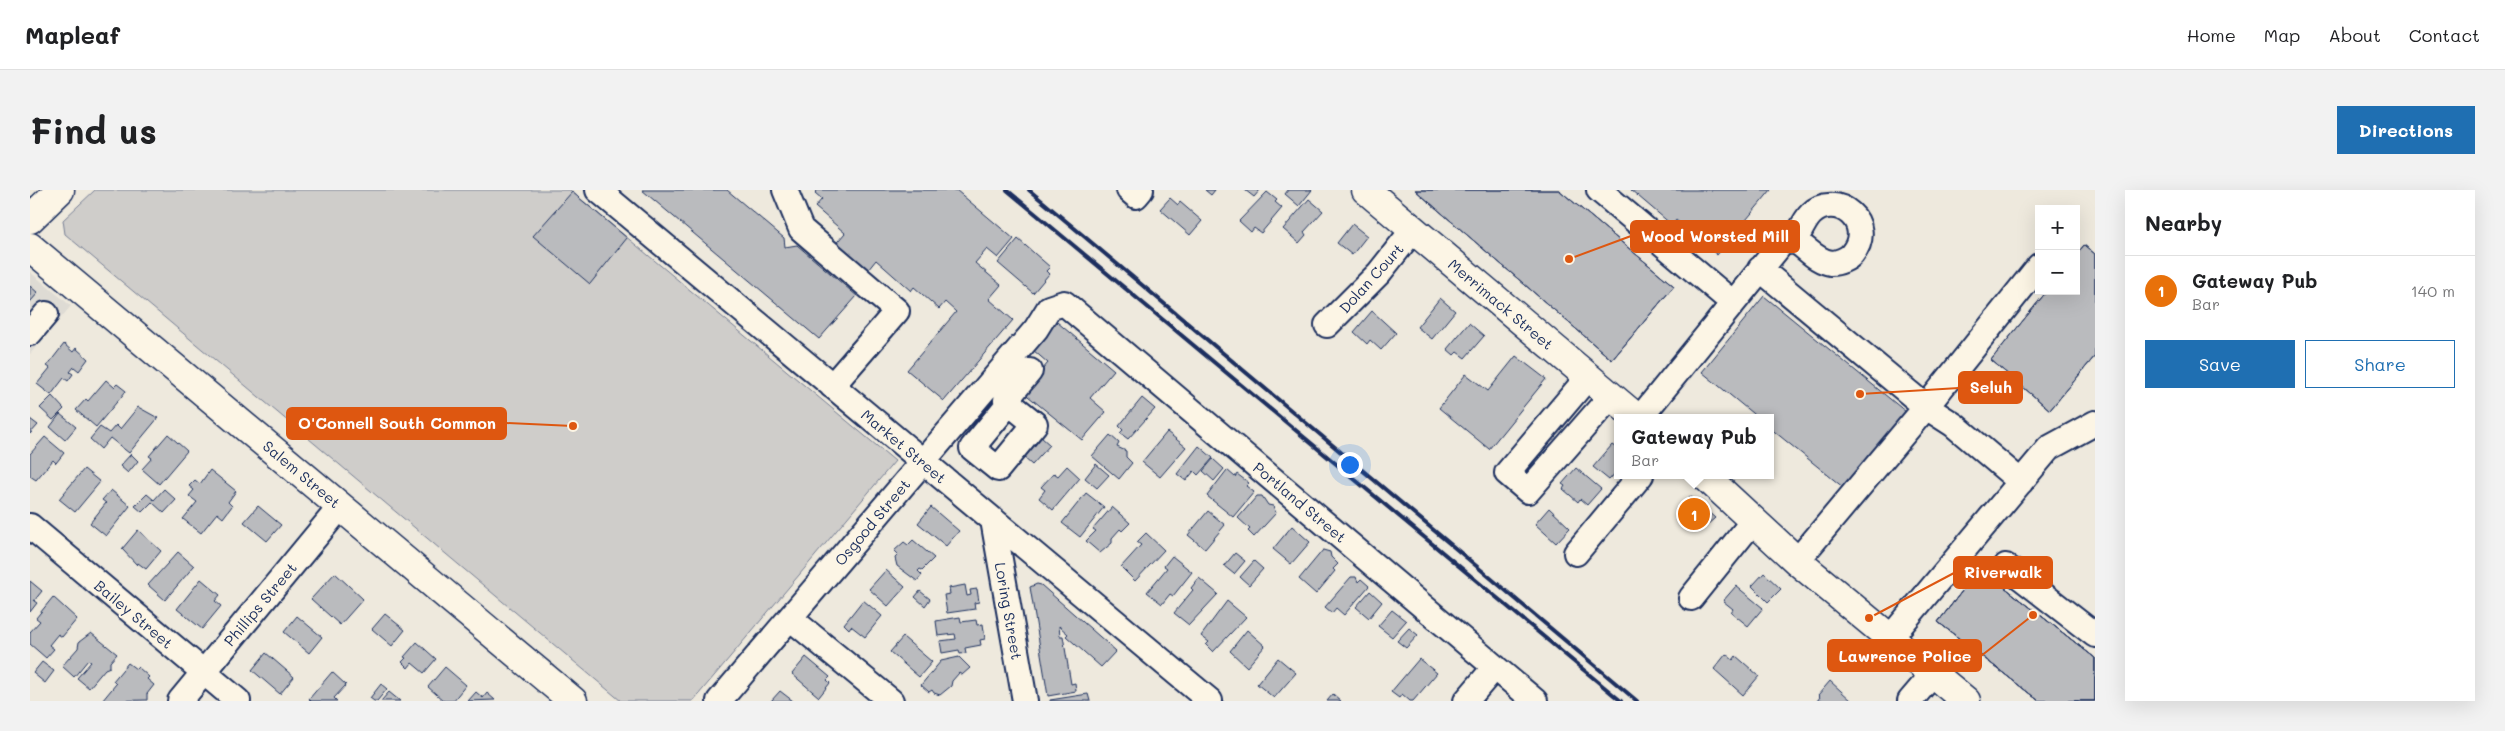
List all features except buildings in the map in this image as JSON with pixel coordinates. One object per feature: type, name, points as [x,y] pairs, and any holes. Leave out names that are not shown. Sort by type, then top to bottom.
[{"type":"main road","points":[[30,219],[60,190]]},
{"type":"main road","name":"Merrimack Street","points":[[1366,190],[1634,414]]},
{"type":"main road","name":"Salem Street","points":[[30,247],[573,701]]},
{"type":"main road","points":[[1708,479],[1797,561],[1966,701]]},
{"type":"street","name":"Market Street","points":[[598,190],[1210,701]]},
{"type":"street","points":[[785,190],[800,229],[897,311],[832,386]]},
{"type":"street","points":[[1130,190],[1136,196],[1141,190]]},
{"type":"street","points":[[1599,190],[1733,303]]},
{"type":"street","name":"Dolan Court","points":[[1327,325],[1379,273],[1414,230]]},
{"type":"street","points":[[1642,414],[1782,243],[1795,241]]},
{"type":"street","points":[[1760,269],[1926,406],[1954,425],[2021,482]]},
{"type":"street","points":[[1797,561],[2035,271]]},
{"type":"street","name":"Osgood Street","points":[[719,701],[923,462],[1001,396],[1049,308],[1064,303]]},
{"type":"street","name":"Portland Street","points":[[1064,303],[1535,701]]},
{"type":"street","points":[[30,332],[46,314]]},
{"type":"street","points":[[1001,396],[1030,371]]},
{"type":"street","points":[[1588,377],[1507,473],[1528,491],[1611,396]]},
{"type":"street","points":[[1890,638],[2049,448],[2095,424]]},
{"type":"street","points":[[1576,553],[1638,479]]},
{"type":"street","name":"Phillips Street","points":[[180,701],[341,506]]},
{"type":"street","name":"Loring Street","points":[[993,520],[1025,701]]},
{"type":"street","points":[[1691,598],[1753,521]]},
{"type":"street","name":"Bailey Street","points":[[30,526],[238,701]]},
{"type":"street","points":[[2006,566],[2095,635]]},
{"type":"street","points":[[790,618],[891,701]]},
{"type":"street","points":[[1466,701],[1495,667]]},
{"type":"street","points":[[1910,701],[1932,674]]},
{"type":"shaded area","points":[[95,190],[570,190],[895,461],[693,701],[621,701],[65,234],[63,220]]},
{"type":"shaded area","points":[[30,272],[71,306],[30,354]]},
{"type":"railway","points":[[1007,190],[1621,701]]},
{"type":"railway","points":[[1029,190],[1637,701]]},
{"type":"place","name":"Wood Worsted Mill","points":[[1569,259]]},
{"type":"place","name":"Seluh","points":[[1860,394]]},
{"type":"place","name":"O'Connell South Common","points":[[573,426]]},
{"type":"place","name":"Gateway Pub","points":[[1694,514]]},
{"type":"place","name":"Lawrence Police","points":[[2033,615]]},
{"type":"place","name":"Riverwalk","points":[[1869,618]]}]
